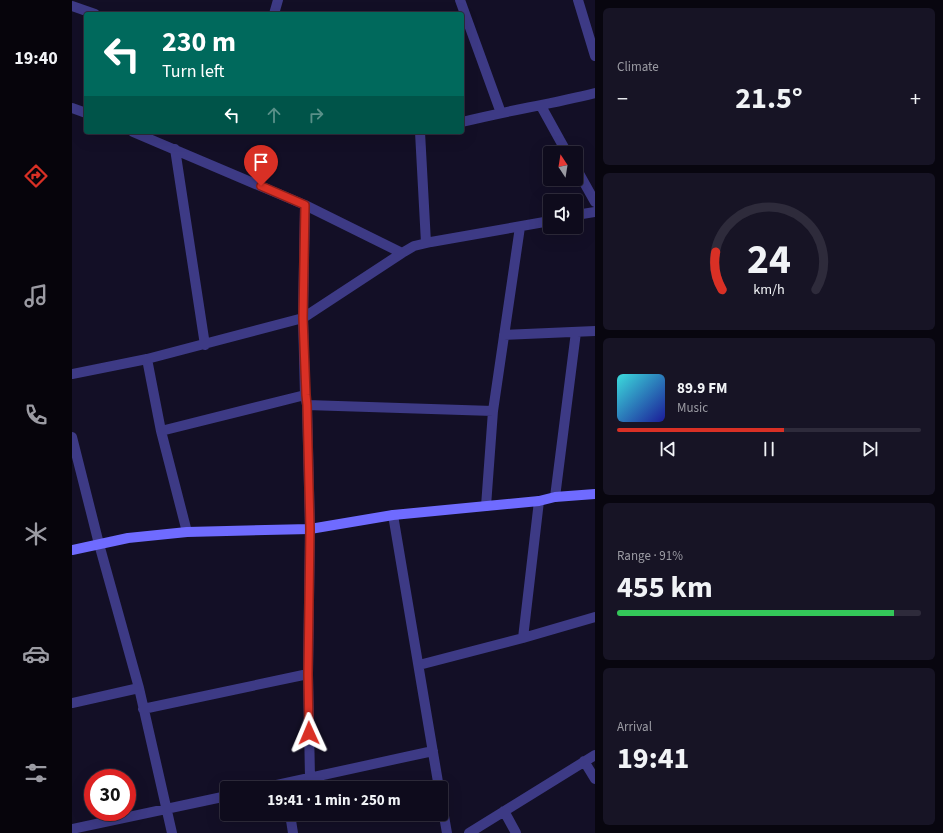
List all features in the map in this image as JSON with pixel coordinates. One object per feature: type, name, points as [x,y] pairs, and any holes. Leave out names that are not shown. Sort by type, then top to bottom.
[{"type":"street","points":[[275,12],[278,0]]},
{"type":"street","points":[[460,0],[501,113]]},
{"type":"street","points":[[578,0],[595,56]]},
{"type":"street","points":[[73,9],[86,12]]},
{"type":"street","points":[[464,122],[541,106],[595,93]]},
{"type":"street","points":[[541,106],[563,146]]},
{"type":"street","points":[[72,108],[84,112]]},
{"type":"street","points":[[138,134],[305,205],[402,254]]},
{"type":"street","points":[[420,134],[426,243]]},
{"type":"street","points":[[175,149],[205,345]]},
{"type":"street","points":[[583,181],[595,202]]},
{"type":"street","points":[[305,205],[303,318],[310,529],[308,674],[310,778]]},
{"type":"street","points":[[583,214],[595,212]]},
{"type":"street","points":[[72,374],[147,359],[205,345],[303,318],[414,246],[543,222]]},
{"type":"street","points":[[486,506],[493,411],[520,227]]},
{"type":"street","points":[[504,335],[595,331]]},
{"type":"street","points":[[555,498],[576,332]]},
{"type":"street","points":[[147,359],[161,431],[187,532]]},
{"type":"street","points":[[161,431],[306,400],[493,411]]},
{"type":"street","points":[[72,437],[99,544],[139,688],[172,833]]},
{"type":"street","points":[[72,550],[128,538],[187,532],[310,529],[393,516],[595,494]]},
{"type":"street","points":[[523,638],[539,501]]},
{"type":"street","points":[[393,516],[438,781]]},
{"type":"street","points":[[419,665],[523,638],[595,617]]},
{"type":"street","points":[[143,708],[308,674]]},
{"type":"street","points":[[72,703],[139,688]]},
{"type":"street","points":[[301,781],[433,751]]},
{"type":"street","points":[[469,833],[595,755]]},
{"type":"street","points":[[584,761],[595,779]]},
{"type":"street","points":[[72,829],[220,797]]},
{"type":"street","points":[[504,811],[516,833]]},
{"type":"street","points":[[291,821],[293,833]]},
{"type":"street","points":[[444,821],[446,833]]},
{"type":"route","points":[[261,186],[305,205],[303,318],[310,529],[308,674],[309,733]]}]
